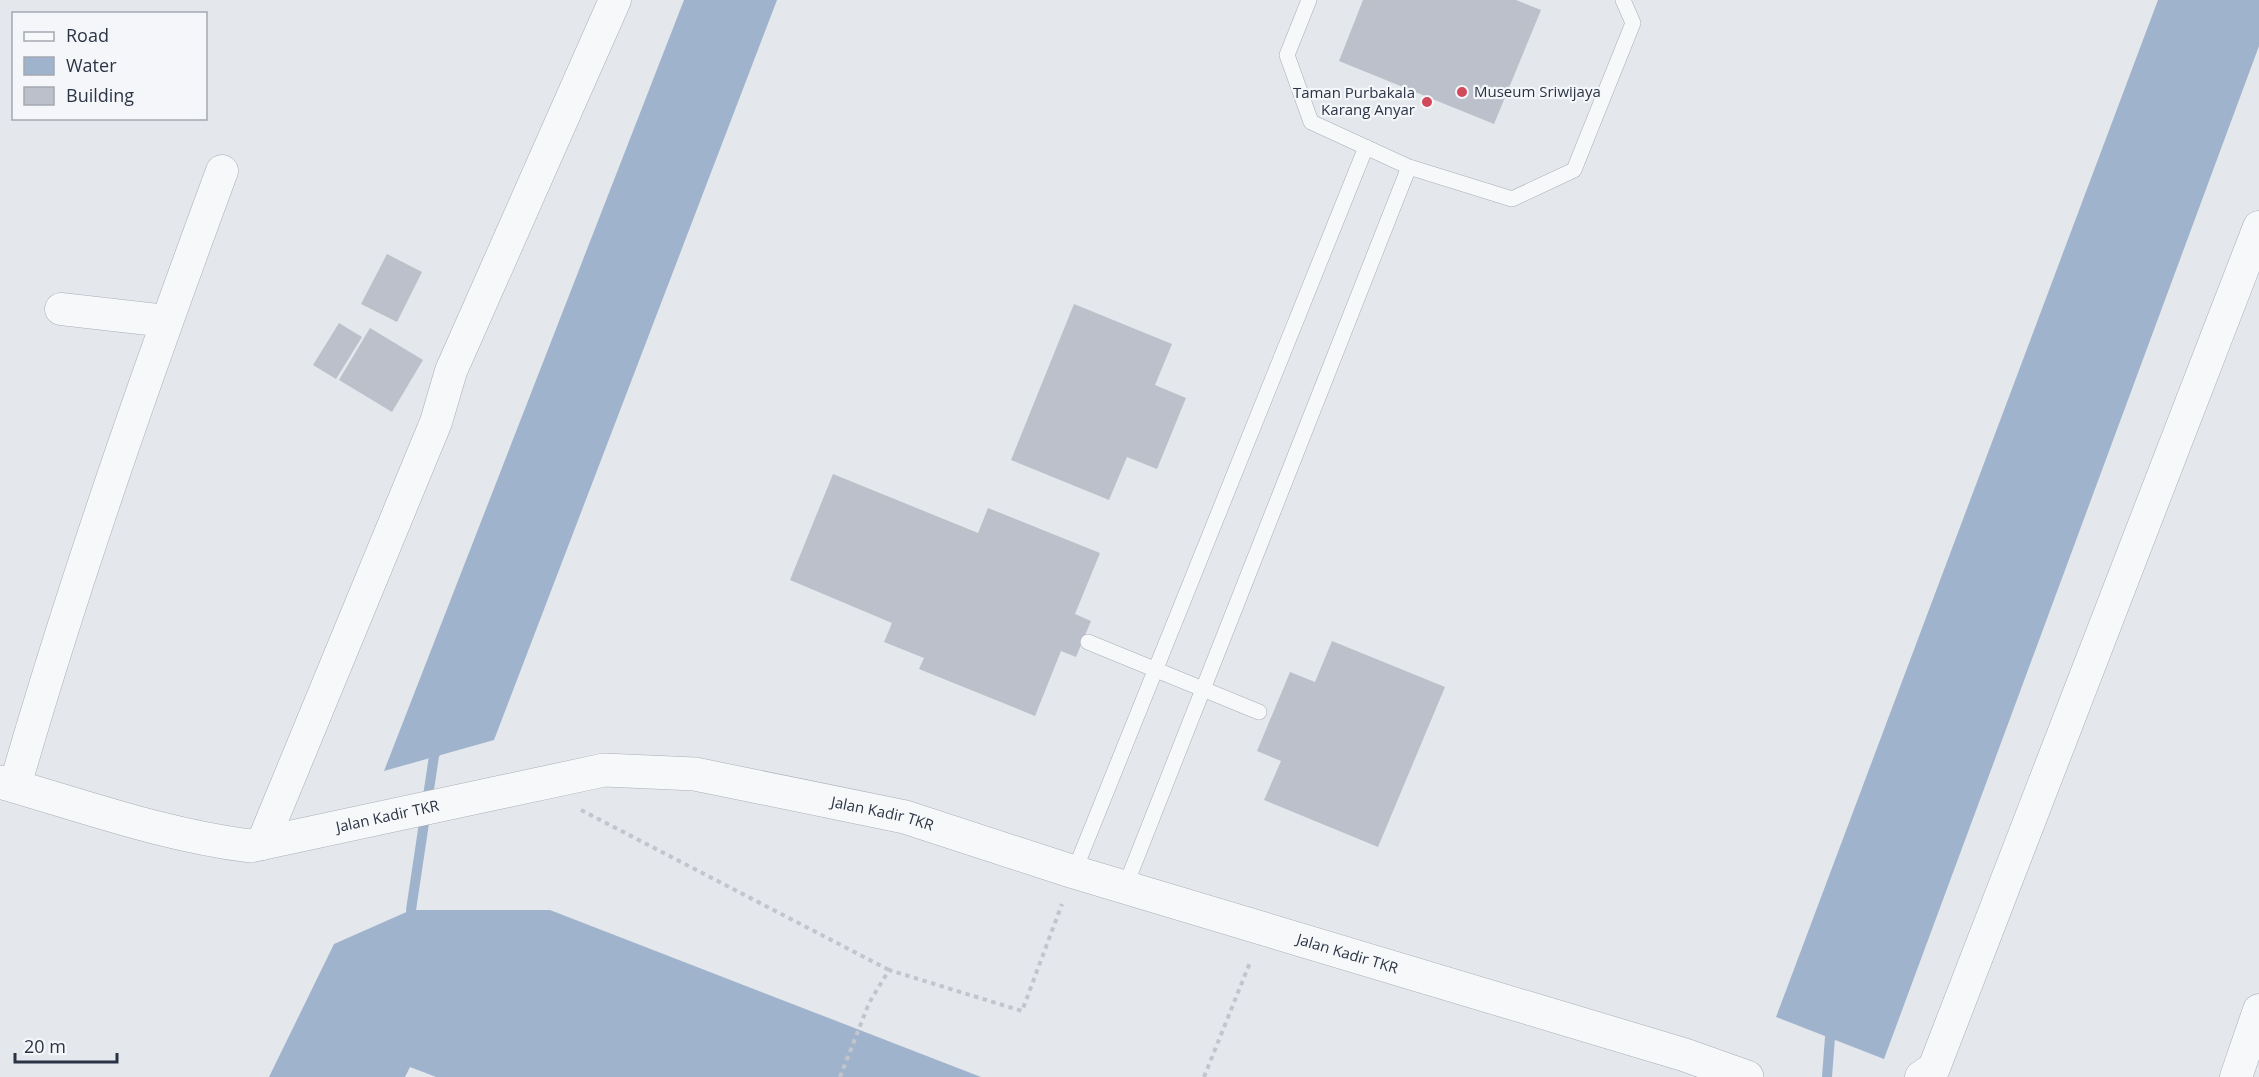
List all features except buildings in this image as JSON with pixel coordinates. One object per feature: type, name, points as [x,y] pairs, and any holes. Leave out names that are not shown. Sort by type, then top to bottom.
[{"type":"street","points":[[269,842],[436,422],[451,371],[608,3]]},
{"type":"street","points":[[8,784],[166,321],[222,171]]},
{"type":"street","points":[[1921,1077],[1934,1068],[2259,226]]},
{"type":"street","points":[[61,309],[166,321]]},
{"type":"street","name":"Jalan Kadir TKR","points":[[8,784],[134,824],[201,840],[250,846],[497,795],[604,770],[694,774],[905,817],[1074,872],[1685,1055],[1747,1077]]},
{"type":"street","points":[[2236,1077],[2259,1010]]},
{"type":"lane","points":[[1309,0],[1287,55],[1311,122],[1409,167],[1512,199],[1574,170],[1633,23],[1623,0]]},
{"type":"lane","points":[[1074,872],[1366,147]]},
{"type":"lane","points":[[1125,887],[1409,167]]},
{"type":"lane","points":[[1088,642],[1259,712]]},
{"type":"path","points":[[535,786],[890,970],[1022,1011],[1074,872]]},
{"type":"path","points":[[1204,1077],[1263,928]]},
{"type":"path","points":[[840,1077],[869,1003],[890,970]]},
{"type":"water","points":[[684,0],[777,0],[494,740],[384,771]]},
{"type":"water","points":[[2158,0],[2259,0],[2259,46],[1884,1059],[1776,1017]]},
{"type":"water","points":[[411,910],[550,910],[981,1077],[436,1077],[410,1067],[405,1077],[269,1077],[334,944]]},
{"type":"waterway","points":[[411,910],[434,756],[439,744]]},
{"type":"waterway","points":[[1827,1077],[1831,1024]]},
{"type":"place","name":"Museum Sriwijaya","points":[[1462,92]]},
{"type":"place","name":"Taman Purbakala Karang Anyar","points":[[1427,102]]}]
